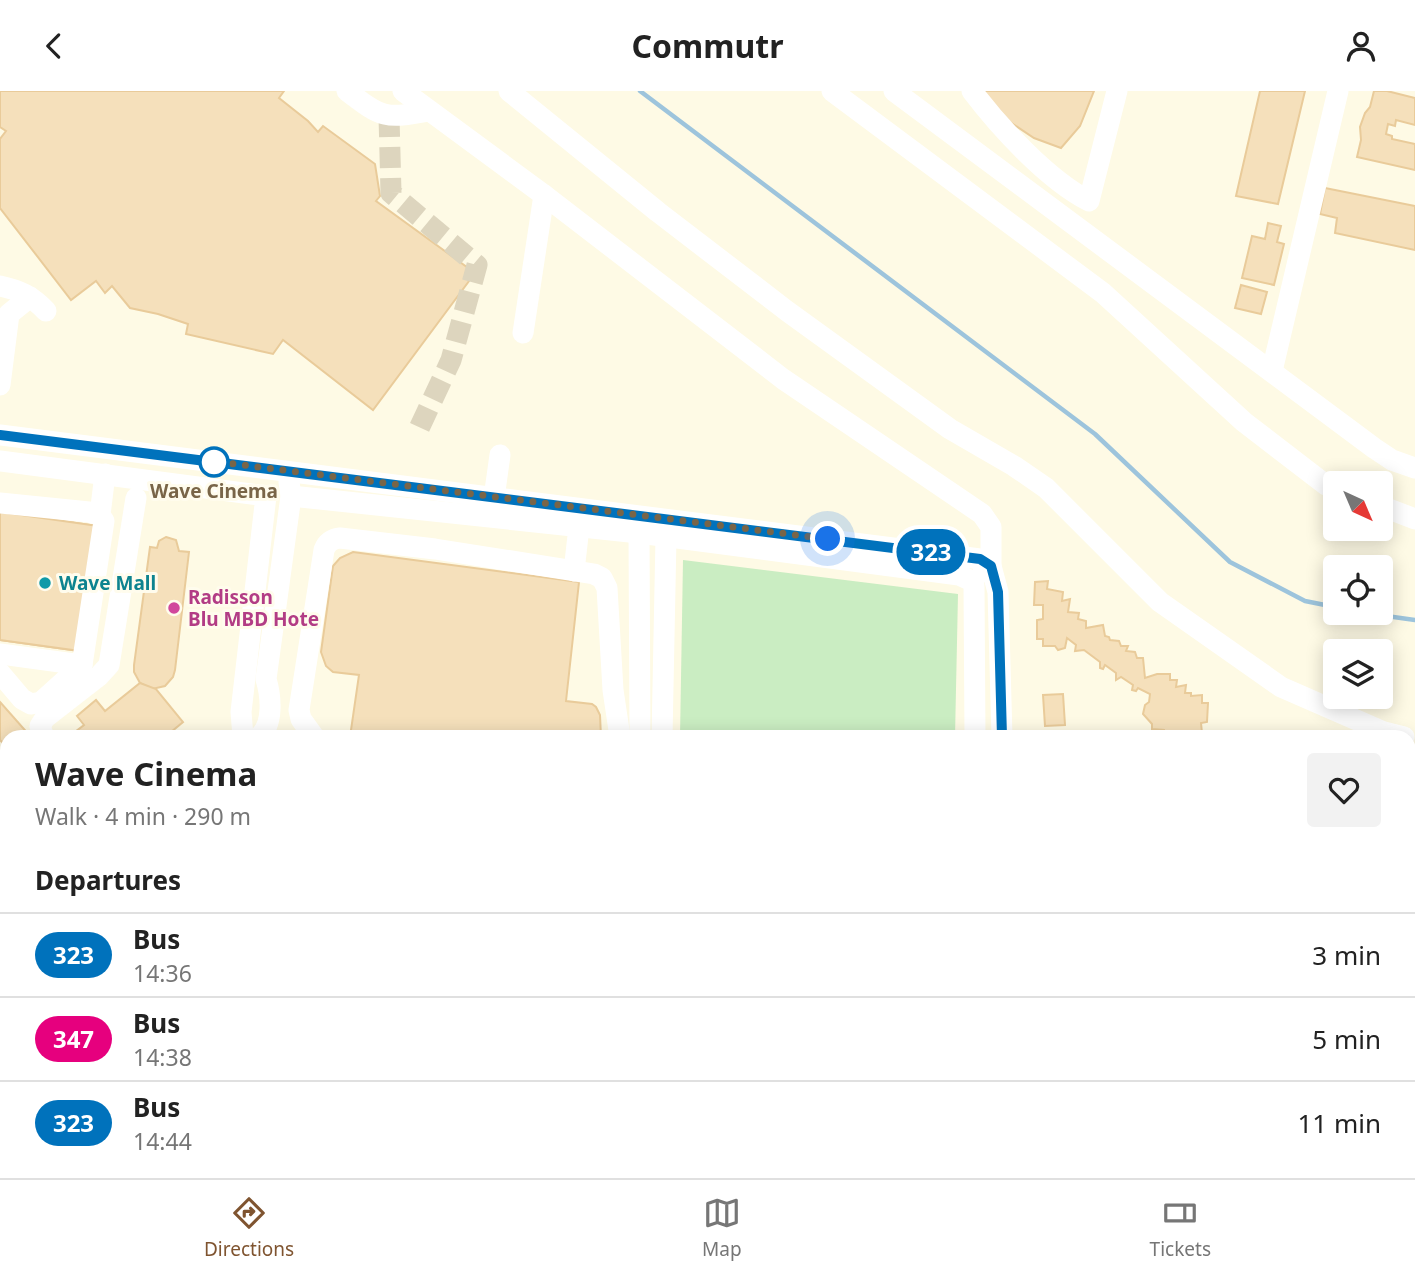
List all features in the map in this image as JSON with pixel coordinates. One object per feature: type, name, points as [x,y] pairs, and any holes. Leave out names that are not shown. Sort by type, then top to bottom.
[{"type":"street","points":[[347,91],[376,114],[402,116],[429,111]]},
{"type":"street","points":[[403,91],[544,195],[783,379],[982,514],[991,527],[991,566],[998,592],[1002,730]]},
{"type":"street","points":[[509,91],[658,212],[787,311],[950,429],[1046,488],[1160,602],[1281,687],[1379,730]]},
{"type":"street","points":[[832,91],[1103,293],[1254,430],[1323,483]]},
{"type":"street","points":[[894,91],[1374,448],[1392,460],[1415,468]]},
{"type":"street","points":[[972,91],[997,125],[1072,192],[1089,201],[1117,91]]},
{"type":"street","points":[[1272,371],[1338,91]]},
{"type":"street","points":[[523,333],[544,195]]},
{"type":"street","points":[[0,286],[18,290],[38,304],[9,314],[0,384]]},
{"type":"street","points":[[0,435],[962,556],[980,559],[991,566]]},
{"type":"street","points":[[494,498],[500,455]]},
{"type":"street","points":[[0,461],[266,496],[241,712],[242,730]]},
{"type":"street","points":[[266,730],[271,698],[267,679],[291,496],[287,471]]},
{"type":"street","points":[[0,673],[22,699],[31,703],[41,702],[82,665],[104,521],[100,515],[105,474]]},
{"type":"street","points":[[291,496],[639,533],[959,575],[972,581],[975,589],[975,730]]},
{"type":"street","points":[[41,730],[40,726],[45,718],[110,665],[136,498]]},
{"type":"street","points":[[0,503],[100,515]]},
{"type":"street","points":[[1393,511],[1415,519]]},
{"type":"street","points":[[435,549],[438,512]]},
{"type":"street","points":[[574,571],[579,527]]},
{"type":"street","points":[[639,533],[640,730]]},
{"type":"street","points":[[662,730],[666,537]]},
{"type":"street","points":[[309,730],[300,719],[299,710],[303,680],[327,544],[340,538],[435,549],[594,574],[602,578],[607,588],[613,690],[619,730]]},
{"type":"street","points":[[972,581],[991,566]]},
{"type":"street","points":[[257,572],[280,576]]},
{"type":"street","points":[[250,635],[272,636]]},
{"type":"street","points":[[0,654],[82,665]]},
{"type":"street","points":[[267,679],[303,680]]},
{"type":"green space","points":[[683,560],[958,594],[955,730],[680,730]]},
{"type":"building","points":[[0,91],[284,91],[279,98],[318,132],[323,126],[375,164],[380,196],[376,201],[475,273],[373,410],[283,340],[273,354],[186,334],[188,324],[130,308],[112,286],[105,293],[96,281],[71,300],[0,208],[0,139],[6,131],[0,127]]},
{"type":"building","points":[[976,91],[1094,91],[1080,126],[1061,148],[1034,138],[1004,118]]},
{"type":"building","points":[[1260,91],[1305,91],[1278,204],[1236,196]]},
{"type":"building","points":[[1374,91],[1387,91],[1415,98],[1415,125],[1396,120],[1395,126],[1388,124],[1386,134],[1392,136],[1392,139],[1415,144],[1415,170],[1357,157],[1361,140],[1360,127]]},
{"type":"building","points":[[1325,188],[1415,206],[1415,250],[1335,233],[1337,218],[1320,214]]},
{"type":"building","points":[[1268,223],[1281,226],[1277,242],[1284,244],[1274,285],[1242,278],[1252,236],[1265,239]]},
{"type":"building","points":[[1241,285],[1267,292],[1261,314],[1235,308]]},
{"type":"building","name":"Wave Mall","points":[[0,512],[98,526],[80,651],[0,640]]},
{"type":"building","name":"Wave Mall","points":[[0,512],[98,526],[80,651],[0,640]]},
{"type":"building","points":[[166,537],[176,540],[179,551],[189,552],[175,670],[165,686],[152,689],[140,683],[134,672],[134,665],[150,547],[157,548],[159,541]]},
{"type":"building","points":[[353,552],[579,582],[566,701],[592,704],[596,707],[600,715],[601,730],[351,730],[359,675],[333,672],[326,666],[321,652],[333,566],[340,558]]},
{"type":"building","points":[[1048,581],[1047,589],[1063,592],[1062,601],[1070,599],[1068,612],[1079,613],[1078,619],[1086,621],[1086,628],[1103,625],[1105,636],[1119,641],[1121,646],[1128,646],[1126,651],[1135,652],[1137,658],[1143,658],[1145,678],[1170,674],[1170,680],[1177,680],[1176,687],[1186,685],[1185,693],[1191,693],[1191,696],[1202,695],[1202,703],[1208,703],[1207,722],[1201,723],[1202,730],[1152,729],[1152,724],[1143,714],[1150,694],[1138,688],[1136,691],[1132,690],[1133,685],[1121,677],[1116,680],[1116,673],[1105,665],[1103,669],[1100,668],[1100,662],[1084,650],[1075,651],[1076,645],[1067,638],[1065,648],[1058,650],[1055,646],[1043,646],[1043,639],[1037,639],[1037,620],[1043,619],[1043,605],[1034,605],[1035,582]]},
{"type":"building","points":[[140,683],[156,689],[183,722],[173,730],[78,730],[84,725],[77,716],[96,700],[105,711]]},
{"type":"building","points":[[1063,694],[1065,725],[1045,726],[1043,695]]},
{"type":"building","points":[[0,702],[25,730],[0,730]]},
{"type":"waterway","points":[[640,91],[1095,434],[1230,562],[1305,601],[1323,605]]},
{"type":"waterway","points":[[1393,617],[1415,620]]},
{"type":"tunnel","points":[[389,116],[391,193],[477,265],[451,360],[416,435]]},
{"type":"bus line","name":"323","points":[[0,435],[980,559],[991,566],[998,592],[1002,730]]},
{"type":"place","name":"Wave Cinema","points":[[214,462]]},
{"type":"place","name":"Wave Mall","points":[[45,583]]},
{"type":"place","name":"Radisson Blu MBD Hote","points":[[174,608]]},
{"type":"route","points":[[214,462],[211,461],[828,539]]}]
